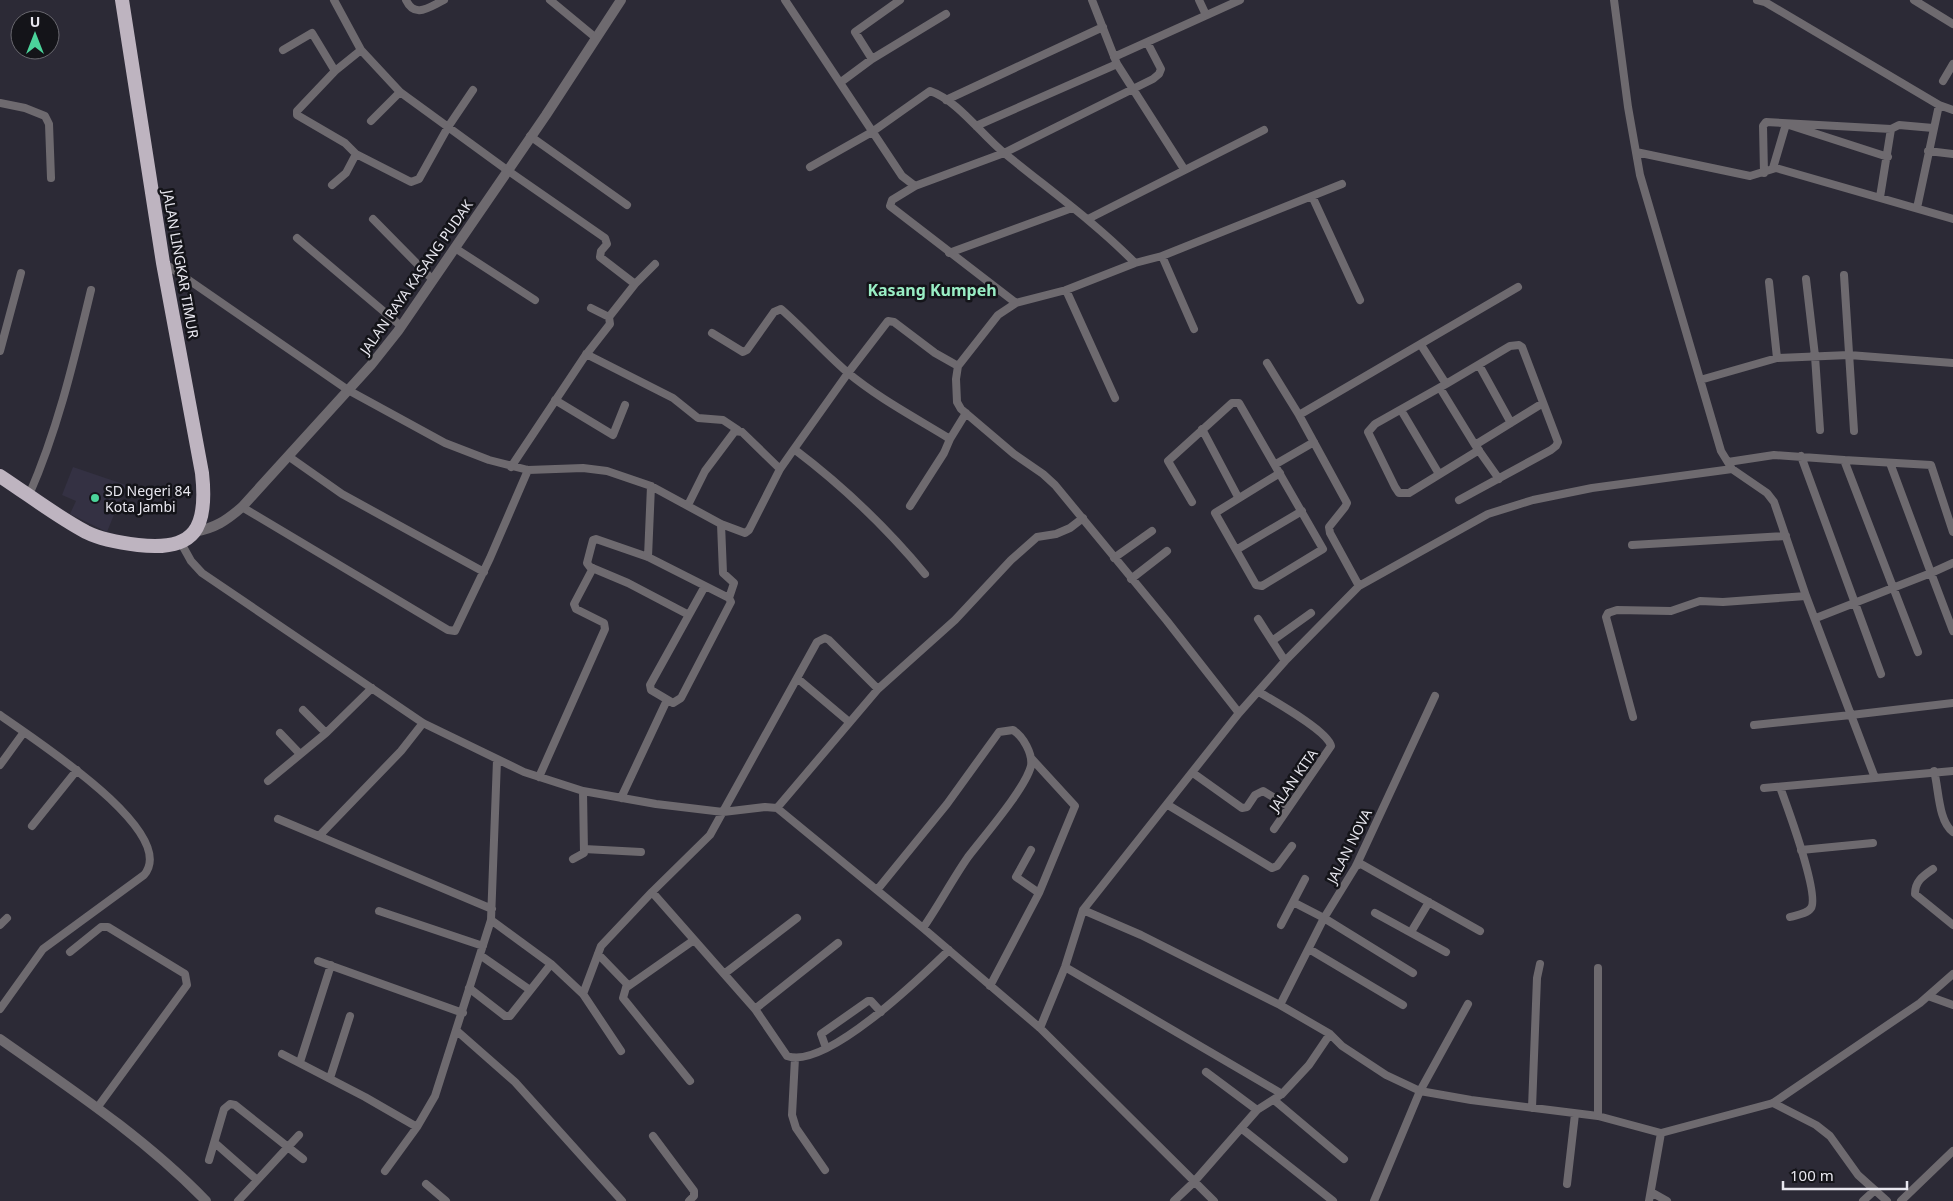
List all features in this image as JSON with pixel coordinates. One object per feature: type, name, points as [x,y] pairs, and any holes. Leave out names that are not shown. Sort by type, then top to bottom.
[{"type":"highway","name":"JALAN LINGKAR TIMUR","points":[[122,0],[163,263],[202,474],[205,498],[202,517],[194,532]]},
{"type":"highway","points":[[0,476],[52,513],[88,533],[121,543],[140,545],[181,543],[194,532]]},
{"type":"street","points":[[334,0],[361,50],[400,92],[605,238],[607,244],[601,251],[600,257],[635,284]]},
{"type":"street","points":[[406,0],[410,8],[421,10],[444,0]]},
{"type":"street","points":[[550,0],[596,38]]},
{"type":"street","name":"JALAN RAYA KASANG PUDAK","points":[[194,532],[213,529],[225,522],[242,507],[348,390],[401,326],[621,0]]},
{"type":"street","points":[[785,0],[902,176],[914,186]]},
{"type":"street","points":[[872,59],[855,32],[900,0]]},
{"type":"street","points":[[1092,0],[1115,60],[1184,168]]},
{"type":"street","points":[[1199,0],[1206,15]]},
{"type":"street","points":[[976,126],[1115,60],[1147,42],[1240,0]]},
{"type":"street","points":[[1614,0],[1640,175],[1721,451],[1730,466],[1767,493],[1774,502],[1806,596],[1816,618],[1875,778]]},
{"type":"street","points":[[1757,0],[1765,2],[1939,105],[1953,110]]},
{"type":"street","points":[[1914,0],[1953,24]]},
{"type":"street","points":[[840,82],[872,59],[946,14]]},
{"type":"street","points":[[946,100],[1103,27]]},
{"type":"street","points":[[283,50],[312,33],[335,71]]},
{"type":"street","points":[[1016,303],[890,206],[892,200],[914,186],[1004,153],[1157,76],[1161,68],[1147,42]]},
{"type":"street","points":[[361,50],[335,71],[297,111],[297,115],[345,143],[356,154],[414,183],[419,180],[448,127],[473,90]]},
{"type":"street","points":[[1943,81],[1953,64]]},
{"type":"street","points":[[810,167],[872,132],[930,91],[946,100],[1004,153],[1088,219],[1135,263]]},
{"type":"street","points":[[371,121],[400,92]]},
{"type":"street","points":[[0,103],[25,108],[46,116],[49,124],[51,178]]},
{"type":"street","points":[[1917,208],[1939,105]]},
{"type":"street","points":[[1764,173],[1763,126],[1771,121],[1786,124],[1888,157]]},
{"type":"street","points":[[1786,124],[1891,129],[1899,125],[1933,128]]},
{"type":"street","points":[[1773,168],[1786,124]]},
{"type":"street","points":[[1880,197],[1888,157],[1891,129]]},
{"type":"street","points":[[1088,219],[1184,168],[1264,130]]},
{"type":"street","points":[[530,136],[626,205]]},
{"type":"street","points":[[1928,151],[1953,154]]},
{"type":"street","points":[[1636,152],[1750,176],[1764,173],[1773,168],[1953,219]]},
{"type":"street","points":[[332,185],[346,173],[356,154]]},
{"type":"street","points":[[1239,713],[1167,621],[1043,474],[1014,454],[966,413],[957,402],[956,379],[958,366],[994,318],[1016,303],[1066,290],[1135,263],[1162,256],[1342,184]]},
{"type":"street","points":[[1312,196],[1360,300]]},
{"type":"street","points":[[949,253],[1072,208]]},
{"type":"street","points":[[372,219],[433,280]]},
{"type":"street","points":[[297,238],[401,326]]},
{"type":"street","points":[[455,248],[535,300]]},
{"type":"street","points":[[1162,256],[1194,329]]},
{"type":"street","points":[[163,263],[348,390],[446,442],[511,467],[528,470],[583,468],[607,471],[650,486],[721,524],[745,533],[749,530],[780,469],[848,373],[888,321],[894,322],[935,353],[958,366]]},
{"type":"street","points":[[608,317],[635,284],[655,264]]},
{"type":"street","points":[[0,351],[21,273]]},
{"type":"street","points":[[1844,275],[1854,431]]},
{"type":"street","points":[[1806,279],[1815,356],[1820,430]]},
{"type":"street","points":[[1769,282],[1777,358]]},
{"type":"street","points":[[1299,415],[1518,287]]},
{"type":"street","points":[[29,496],[60,415],[91,290]]},
{"type":"street","points":[[1066,290],[1115,398]]},
{"type":"street","points":[[511,467],[586,354],[610,324],[608,317],[592,308]]},
{"type":"street","points":[[712,333],[743,352],[747,350],[774,312],[781,309],[848,373],[892,404],[950,439]]},
{"type":"street","points":[[1421,345],[1477,448],[1499,479]]},
{"type":"street","points":[[1459,500],[1556,446],[1557,434],[1522,347],[1519,345],[1510,346],[1375,424],[1368,432],[1399,493],[1409,493],[1543,402]]},
{"type":"street","points":[[586,354],[673,398],[698,418],[723,420],[742,432],[780,469]]},
{"type":"street","points":[[1700,380],[1777,358],[1849,355],[1953,363]]},
{"type":"street","points":[[1267,362],[1299,415],[1346,502],[1346,508],[1329,527],[1330,533],[1359,586]]},
{"type":"street","points":[[1479,365],[1511,423]]},
{"type":"street","points":[[555,400],[614,435],[625,404]]},
{"type":"street","points":[[1192,502],[1168,461],[1232,403],[1239,403],[1276,464],[1322,546],[1322,551],[1258,587],[1215,512],[1280,473]]},
{"type":"street","points":[[1401,410],[1439,474]]},
{"type":"street","points":[[910,506],[944,453],[966,413]]},
{"type":"street","points":[[1202,429],[1238,497]]},
{"type":"street","points":[[688,505],[705,471],[735,431],[738,430]]},
{"type":"street","points":[[1276,464],[1314,442]]},
{"type":"street","points":[[794,449],[834,479],[892,535],[925,574]]},
{"type":"street","points":[[1040,1028],[1065,967],[1082,910],[1168,805],[1239,713],[1285,661],[1359,586],[1488,514],[1533,500],[1592,488],[1730,466],[1774,455],[1801,456],[1931,465],[1953,532]]},
{"type":"street","points":[[288,456],[342,494],[484,572]]},
{"type":"street","points":[[1801,456],[1881,674]]},
{"type":"street","points":[[1844,460],[1895,588],[1918,652]]},
{"type":"street","points":[[1890,463],[1953,631]]},
{"type":"street","points":[[242,507],[452,631],[457,629],[484,572],[528,470]]},
{"type":"street","points":[[648,557],[650,486]]},
{"type":"street","points":[[1236,550],[1302,511]]},
{"type":"street","points":[[777,808],[848,721],[878,689],[954,620],[1032,541],[1037,537],[1056,534],[1070,528],[1082,518]]},
{"type":"street","points":[[705,586],[650,685],[651,690],[667,700],[676,702],[681,698],[731,603],[729,598],[734,583],[723,573],[721,524]]},
{"type":"street","points":[[1114,558],[1152,531]]},
{"type":"street","points":[[1632,545],[1786,536]]},
{"type":"street","points":[[689,615],[628,583],[593,568],[587,563],[594,539],[648,557],[729,598]]},
{"type":"street","points":[[181,543],[202,573],[423,723],[497,760],[539,777],[583,791],[621,798],[722,812],[777,808],[878,890],[1040,1028],[1091,1076],[1193,1183],[1214,1201]]},
{"type":"street","points":[[1131,579],[1167,551]]},
{"type":"street","points":[[1816,618],[1895,588],[1953,563]]},
{"type":"street","points":[[539,777],[605,629],[604,622],[576,609],[574,604],[593,568]]},
{"type":"street","points":[[1633,717],[1606,617],[1608,613],[1617,610],[1671,610],[1700,601],[1724,602],[1806,596]]},
{"type":"street","points":[[1272,641],[1311,613]]},
{"type":"street","points":[[1258,619],[1285,661]]},
{"type":"street","points":[[583,994],[601,946],[710,835],[817,642],[825,638],[849,659],[878,689]]},
{"type":"street","points":[[797,678],[848,721]]},
{"type":"street","points":[[268,781],[326,733],[372,688]]},
{"type":"street","name":"JALAN KITA","points":[[1259,692],[1322,734],[1331,743],[1331,746],[1274,829]]},
{"type":"street","name":"JALAN NOVA","points":[[1280,1005],[1324,918],[1356,866],[1435,696]]},
{"type":"street","points":[[621,798],[667,700]]},
{"type":"street","points":[[1754,725],[1953,703]]},
{"type":"street","points":[[303,710],[326,733]]},
{"type":"street","points":[[0,715],[77,770],[134,822],[150,850],[150,866],[144,875],[43,949],[0,1009]]},
{"type":"street","points":[[318,836],[401,751],[423,723]]},
{"type":"street","points":[[878,890],[947,804],[999,732],[1013,730],[1020,734],[1032,758],[1075,806],[1039,893],[990,986]]},
{"type":"street","points":[[0,764],[24,732]]},
{"type":"street","points":[[280,733],[300,754]]},
{"type":"street","points":[[923,928],[944,898],[967,859],[1004,810],[1028,773],[1032,758]]},
{"type":"street","points":[[385,1171],[417,1127],[435,1096],[483,946],[492,909],[497,760]]},
{"type":"street","points":[[32,826],[77,770]]},
{"type":"street","points":[[1934,771],[1944,818],[1947,827],[1953,832]]},
{"type":"street","points":[[1764,788],[1934,771],[1953,771]]},
{"type":"street","points":[[1193,773],[1242,808],[1247,807],[1256,795],[1263,791],[1288,806]]},
{"type":"street","points":[[1780,787],[1811,880],[1813,906],[1809,911],[1790,917]]},
{"type":"street","points":[[573,859],[580,856],[584,849],[583,791]]},
{"type":"street","points":[[1168,805],[1272,868],[1277,866],[1292,846]]},
{"type":"street","points":[[278,819],[492,909]]},
{"type":"street","points":[[1801,850],[1873,843]]},
{"type":"street","points":[[584,849],[641,852]]},
{"type":"street","points":[[1031,850],[1016,877],[1039,893]]},
{"type":"street","points":[[1356,866],[1361,864],[1480,931]]},
{"type":"street","points":[[1932,869],[1921,877],[1916,884],[1915,894],[1953,925]]},
{"type":"street","points":[[1281,925],[1305,879]]},
{"type":"street","points":[[652,892],[755,1009],[788,1056],[795,1058],[812,1055],[826,1048],[881,1012],[949,950]]},
{"type":"street","points":[[1293,902],[1324,918],[1414,973]]},
{"type":"street","points":[[1411,932],[1429,902]]},
{"type":"street","points":[[379,910],[483,946]]},
{"type":"street","points":[[1082,910],[1141,935],[1280,1005],[1330,1034],[1342,1046],[1386,1075],[1420,1091],[1598,1116],[1661,1133],[1773,1103],[1852,1051],[1928,996],[1953,974]]},
{"type":"street","points":[[1375,913],[1446,952]]},
{"type":"street","points":[[0,925],[7,918]]},
{"type":"street","points":[[724,974],[797,918]]},
{"type":"street","points":[[490,920],[551,964],[583,994],[621,1051]]},
{"type":"street","points":[[70,952],[101,928],[108,927],[185,974],[187,980],[186,985],[97,1108]]},
{"type":"street","points":[[690,1081],[623,998],[627,987],[694,940]]},
{"type":"street","points":[[755,1009],[838,943]]},
{"type":"street","points":[[1309,949],[1403,1005]]},
{"type":"street","points":[[598,954],[627,987]]},
{"type":"street","points":[[480,955],[530,990]]},
{"type":"street","points":[[318,961],[463,1012]]},
{"type":"street","points":[[469,988],[507,1016],[510,1016],[551,964]]},
{"type":"street","points":[[1532,1108],[1537,978],[1540,964]]},
{"type":"street","points":[[300,1062],[331,965]]},
{"type":"street","points":[[1065,967],[1282,1094]]},
{"type":"street","points":[[1598,968],[1598,1116]]},
{"type":"street","points":[[1928,996],[1953,1005]]},
{"type":"street","points":[[826,1048],[821,1034],[868,1001],[881,1012]]},
{"type":"street","points":[[1374,1201],[1420,1091],[1468,1004]]},
{"type":"street","points":[[330,1078],[350,1016]]},
{"type":"street","points":[[457,1031],[515,1082],[622,1201]]},
{"type":"street","points":[[1174,1201],[1193,1183],[1257,1110],[1282,1094],[1309,1065],[1330,1034]]},
{"type":"street","points":[[0,1039],[97,1108],[175,1170],[206,1201]]},
{"type":"street","points":[[282,1054],[330,1078],[417,1127]]},
{"type":"street","points":[[795,1058],[792,1115],[796,1128],[825,1170]]},
{"type":"street","points":[[1206,1072],[1257,1110]]},
{"type":"street","points":[[1274,1100],[1344,1159]]},
{"type":"street","points":[[1773,1103],[1816,1125],[1830,1136],[1849,1164],[1886,1201]]},
{"type":"street","points":[[210,1160],[224,1109],[230,1104],[235,1105],[303,1159]]},
{"type":"street","points":[[1567,1184],[1575,1114]]},
{"type":"street","points":[[1241,1128],[1333,1201]]},
{"type":"street","points":[[1649,1201],[1661,1133]]},
{"type":"street","points":[[243,1199],[256,1179],[299,1135]]},
{"type":"street","points":[[653,1136],[694,1192],[694,1196],[689,1201]]},
{"type":"street","points":[[215,1143],[256,1179]]},
{"type":"street","points":[[1900,1201],[1953,1151]]},
{"type":"street","points":[[426,1184],[446,1201]]},
{"type":"street","points":[[1863,1201],[1874,1190]]},
{"type":"street","points":[[1651,1192],[1667,1201]]},
{"type":"shaded area","name":"SD Negeri 84 Kota Jambi","points":[[73,467],[126,485],[107,532],[70,514],[76,501],[62,495]]},
{"type":"place","name":"SD Negeri 84 Kota Jambi","points":[[95,498]]},
{"type":"district","name":"Kasang Kumpeh","points":[[932,290]]}]
